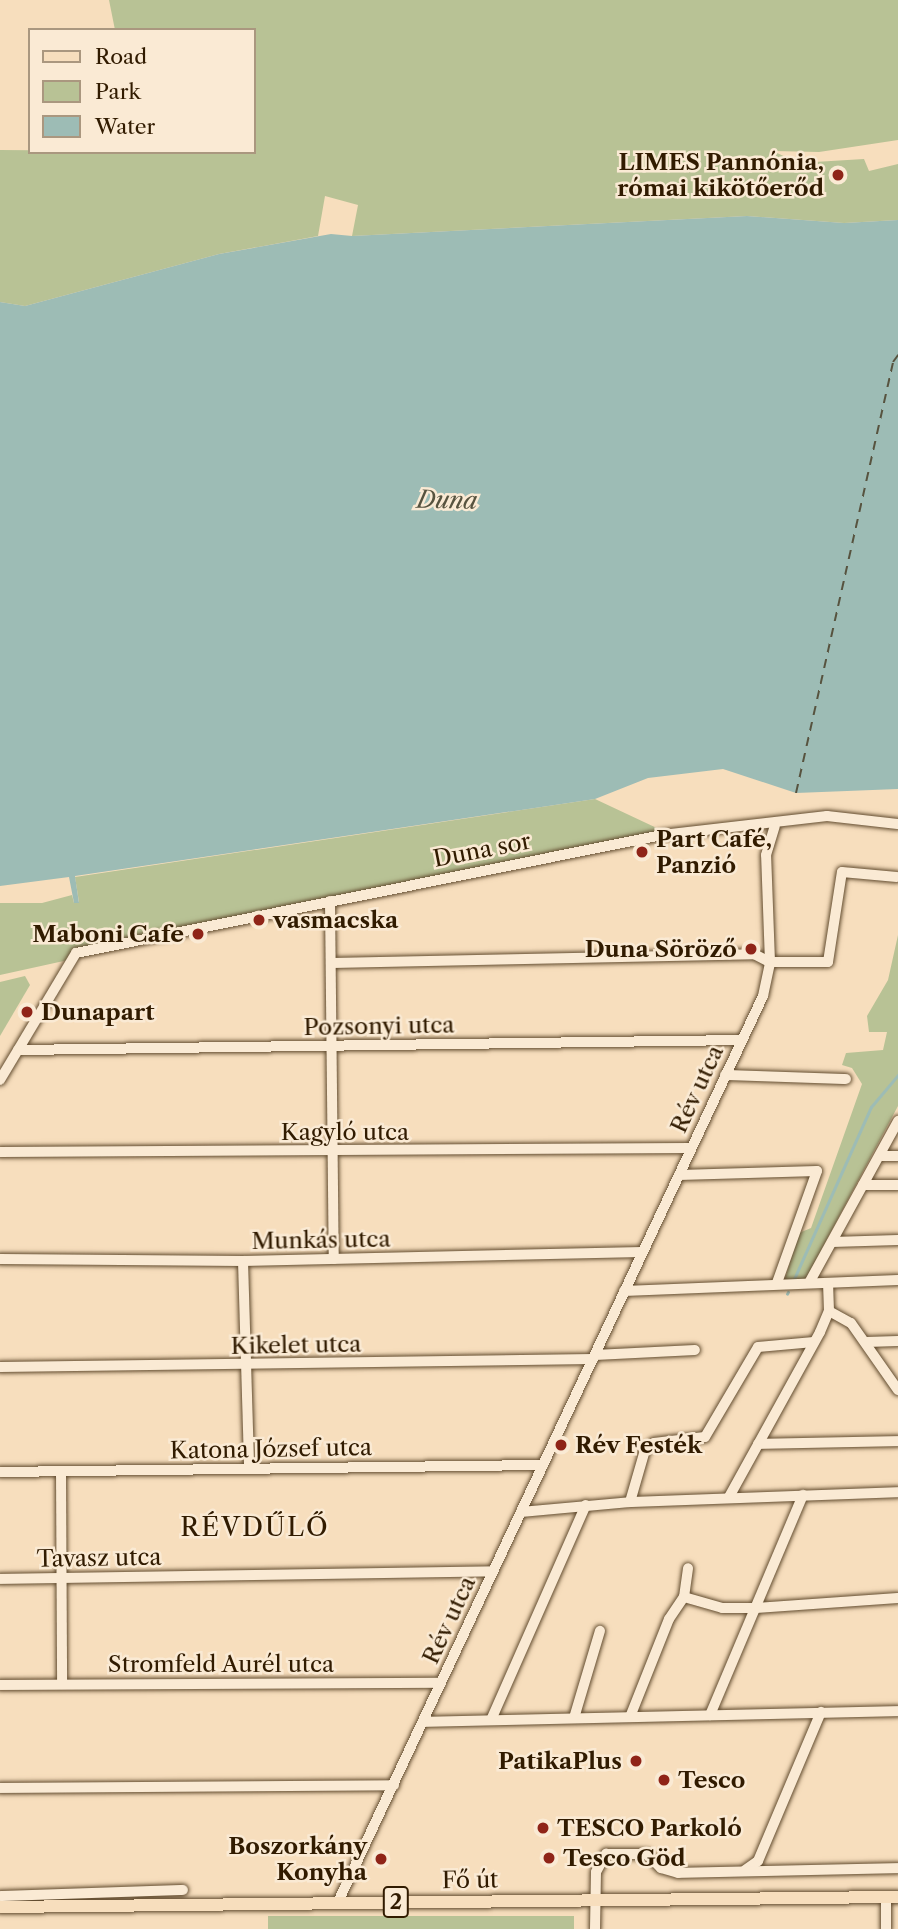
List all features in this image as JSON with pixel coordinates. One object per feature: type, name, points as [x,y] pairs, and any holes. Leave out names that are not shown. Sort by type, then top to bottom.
[{"type":"main road","name":"Fő út","points":[[0,1907],[892,1897]]},
{"type":"street","name":"Duna sor","points":[[18,1050],[76,953],[662,835],[775,826],[827,817],[898,824]]},
{"type":"street","name":"Rév utca","points":[[338,1902],[763,996],[770,962],[766,855],[775,826]]},
{"type":"street","points":[[332,963],[754,954],[770,962],[828,962],[842,872],[897,877]]},
{"type":"street","points":[[330,901],[335,1046],[334,1259]]},
{"type":"street","name":"Pozsonyi utca","points":[[18,1050],[742,1040]]},
{"type":"street","points":[[0,1080],[18,1050]]},
{"type":"street","points":[[725,1074],[846,1079]]},
{"type":"street","points":[[809,1283],[863,1185],[894,1137],[898,1121]]},
{"type":"street","name":"Kagyló utca","points":[[0,1152],[691,1149]]},
{"type":"street","points":[[880,1156],[898,1156]]},
{"type":"street","points":[[678,1175],[817,1171],[777,1283]]},
{"type":"street","points":[[863,1185],[898,1185]]},
{"type":"street","points":[[832,1242],[898,1240]]},
{"type":"street","name":"Munkás utca","points":[[0,1259],[243,1261],[642,1252]]},
{"type":"street","points":[[243,1261],[249,1468]]},
{"type":"street","points":[[624,1291],[898,1280]]},
{"type":"street","points":[[729,1497],[829,1311],[828,1283]]},
{"type":"street","points":[[829,1311],[851,1323],[898,1390]]},
{"type":"street","points":[[866,1342],[898,1341]]},
{"type":"street","points":[[630,1502],[645,1450],[654,1443],[705,1437],[758,1347],[814,1342]]},
{"type":"street","points":[[594,1357],[695,1350]]},
{"type":"street","name":"Kikelet utca","points":[[0,1367],[244,1365],[594,1357]]},
{"type":"street","points":[[758,1444],[898,1441]]},
{"type":"street","name":"Katona József utca","points":[[0,1472],[543,1465]]},
{"type":"street","points":[[61,1471],[62,1684]]},
{"type":"street","points":[[521,1512],[630,1502],[898,1492]]},
{"type":"street","points":[[709,1715],[803,1494]]},
{"type":"street","points":[[491,1720],[586,1505]]},
{"type":"street","points":[[630,1717],[669,1619],[684,1597],[688,1568]]},
{"type":"street","name":"Tavasz utca","points":[[0,1580],[493,1571]]},
{"type":"street","points":[[684,1597],[722,1608],[898,1598]]},
{"type":"street","points":[[574,1718],[600,1631]]},
{"type":"street","name":"Stromfeld Aurél utca","points":[[0,1685],[441,1683]]},
{"type":"street","points":[[423,1722],[898,1711]]},
{"type":"street","points":[[743,1871],[758,1861],[821,1712]]},
{"type":"street","points":[[0,1788],[394,1785]]},
{"type":"street","points":[[595,1929],[596,1872],[606,1854],[647,1854],[661,1868],[678,1873],[898,1868]]},
{"type":"street","points":[[0,1896],[183,1890]]},
{"type":"street","points":[[886,1929],[892,1897]]},
{"type":"green space","points":[[109,0],[898,0],[898,140],[819,152],[773,151],[798,163],[864,159],[869,171],[898,164],[898,220],[844,223],[747,216],[352,236],[358,205],[325,196],[318,236],[219,254],[25,306],[0,302],[0,150],[28,150],[28,154],[256,154],[256,28],[115,28]]},
{"type":"green space","points":[[595,799],[661,830],[0,975],[0,903],[42,903],[72,895],[74,903],[79,902],[75,877]]},
{"type":"green space","points":[[898,935],[898,1106],[804,1282],[784,1282],[799,1233],[811,1228],[862,1084],[852,1068],[842,1065],[846,1053],[883,1050],[887,1032],[869,1032],[867,1016],[888,980]]},
{"type":"green space","points":[[25,976],[30,985],[0,1036],[0,982]]},
{"type":"green space","points":[[268,1916],[574,1916],[574,1929],[268,1929]]},
{"type":"water","name":"Duna","points":[[747,216],[844,223],[898,220],[898,789],[796,793],[723,769],[648,778],[595,799],[75,876],[79,903],[74,903],[69,877],[0,886],[0,302],[25,306],[219,254],[331,234],[352,236]]},
{"type":"waterway","points":[[794,1279],[871,1107],[898,1075]]},
{"type":"ferry route","points":[[796,793],[893,362],[898,355]]},
{"type":"place","name":"LIMES Pannónia, római kikötőerőd","points":[[838,175]]},
{"type":"place","name":"Part Café, Panzió","points":[[642,852]]},
{"type":"place","name":"vasmacska","points":[[259,920]]},
{"type":"place","name":"Maboni Cafe","points":[[198,934]]},
{"type":"place","name":"Duna Söröző","points":[[751,949]]},
{"type":"place","name":"Dunapart","points":[[27,1012]]},
{"type":"place","name":"Rév Festék","points":[[561,1445]]},
{"type":"place","name":"PatikaPlus","points":[[636,1761]]},
{"type":"place","name":"Tesco","points":[[664,1780]]},
{"type":"place","name":"TESCO Parkoló","points":[[543,1828]]},
{"type":"place","name":"Tesco Göd","points":[[549,1858]]},
{"type":"place","name":"Boszorkány Konyha","points":[[381,1859]]},
{"type":"district","name":"RÉVDŰLŐ","points":[[255,1528]]}]
